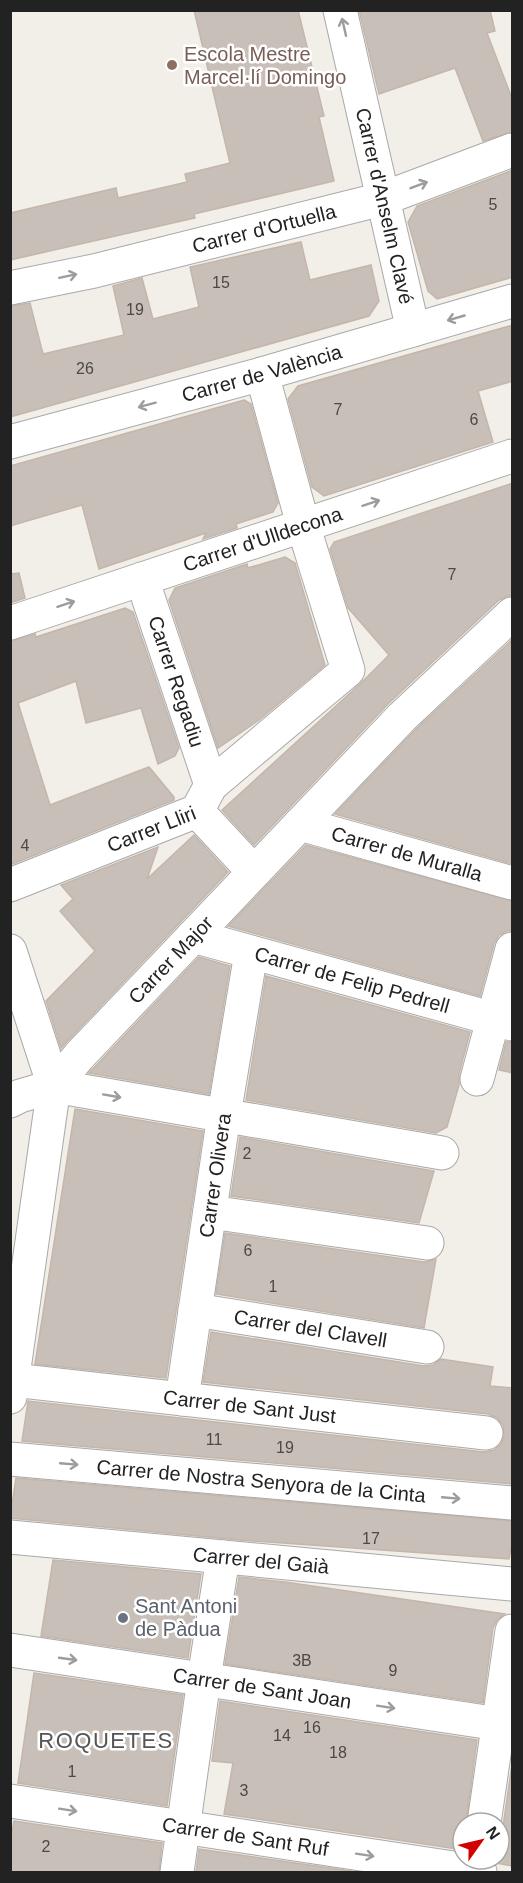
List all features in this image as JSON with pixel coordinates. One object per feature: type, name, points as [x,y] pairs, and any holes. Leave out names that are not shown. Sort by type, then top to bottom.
[{"type":"street","name":"Carrer d'Anselm Clavé","points":[[340,10],[413,330]]},
{"type":"street","name":"Carrer d'Ortuella","points":[[10,288],[94,271],[382,199],[513,150]]},
{"type":"street","name":"Carrer de València","points":[[10,442],[262,374],[513,301]]},
{"type":"street","points":[[262,374],[303,525]]},
{"type":"street","name":"Carrer d'Ulldecona","points":[[10,622],[513,456]]},
{"type":"street","name":"Carrer Lliri","points":[[10,885],[204,798],[348,670],[303,525]]},
{"type":"street","name":"Carrer Regadiu","points":[[142,579],[204,798]]},
{"type":"street","name":"Carrer Major","points":[[54,1086],[402,717],[513,614]]},
{"type":"street","points":[[204,798],[254,872]]},
{"type":"street","name":"Carrer de Muralla","points":[[300,824],[513,884]]},
{"type":"street","name":"Carrer de Felip Pedrell","points":[[193,936],[502,1022]]},
{"type":"street","points":[[477,1079],[502,1022],[513,949]]},
{"type":"street","points":[[10,951],[54,1086],[12,1388]]},
{"type":"street","name":"Carrer Olivera","points":[[182,1399],[224,1115],[251,953]]},
{"type":"street","points":[[10,1101],[54,1086],[442,1152]]},
{"type":"street","points":[[10,1204],[39,1189]]},
{"type":"street","points":[[210,1212],[427,1243]]},
{"type":"street","name":"Carrer del Clavell","points":[[195,1310],[427,1347]]},
{"type":"street","name":"Carrer de Sant Just","points":[[12,1388],[182,1399],[486,1433]]},
{"type":"street","name":"Carrer de Nostra Senyora de la Cinta","points":[[10,1459],[513,1503]]},
{"type":"street","name":"Carrer del Gaià","points":[[10,1537],[513,1584]]},
{"type":"street","points":[[177,1872],[223,1557]]},
{"type":"street","points":[[487,1811],[506,1725],[513,1631]]},
{"type":"street","name":"Carrer de Sant Joan","points":[[10,1650],[506,1725]]},
{"type":"street","name":"Carrer de Sant Ruf","points":[[10,1801],[477,1872]]},
{"type":"building","points":[[194,10],[298,10],[324,116],[319,117],[334,181],[194,214],[195,218],[10,260],[10,213],[116,188],[118,198],[187,182],[185,174],[230,163]]},
{"type":"building","points":[[359,10],[490,10],[495,31],[487,33],[513,101],[513,132],[483,141],[455,68],[379,94]]},
{"type":"building","points":[[513,170],[513,277],[437,299],[428,291],[408,222],[417,206]]},
{"type":"building","points":[[301,242],[310,280],[371,265],[379,301],[369,316],[10,417],[10,306],[30,303],[43,354],[124,335],[113,286],[142,278],[153,319],[199,307],[190,267]]},
{"type":"building","points":[[513,325],[513,381],[478,391],[493,442],[324,496],[312,487],[288,399],[298,386]]},
{"type":"building","points":[[244,400],[251,404],[278,503],[273,512],[236,524],[237,528],[203,539],[206,533],[99,569],[82,505],[10,526],[10,466]]},
{"type":"building","points":[[513,483],[513,596],[499,600],[389,703],[254,845],[222,810],[389,655],[348,608],[330,549],[334,542]]},
{"type":"building","points":[[285,557],[295,563],[325,665],[259,720],[218,748],[169,600],[175,588],[247,564],[248,568]]},
{"type":"building","points":[[19,573],[25,598],[10,603],[10,574]]},
{"type":"building","points":[[125,608],[133,612],[179,748],[175,756],[158,764],[141,708],[86,723],[76,681],[18,703],[50,805],[149,767],[174,797],[174,800],[10,865],[10,641],[35,634],[36,637]]},
{"type":"building","points":[[513,639],[513,864],[335,814],[415,730]]},
{"type":"building","points":[[194,835],[228,872],[61,1048],[46,1001],[95,951],[60,911],[73,899],[61,885],[158,847],[147,879]]},
{"type":"building","points":[[306,845],[513,901],[513,931],[499,935],[494,944],[480,996],[228,926]]},
{"type":"building","points":[[199,957],[230,966],[209,1094],[89,1073]]},
{"type":"building","points":[[266,976],[470,1032],[447,1127],[436,1133],[246,1100]]},
{"type":"building","points":[[506,1042],[513,1042],[513,1073],[499,1070]]},
{"type":"building","points":[[75,1109],[203,1131],[166,1378],[35,1364]]},
{"type":"building","points":[[240,1137],[434,1171],[419,1223],[231,1196]]},
{"type":"building","points":[[225,1233],[424,1262],[436,1259],[424,1328],[216,1294]]},
{"type":"building","points":[[211,1332],[424,1366],[433,1365],[441,1359],[493,1367],[490,1386],[513,1388],[513,1484],[22,1441],[28,1401],[484,1452],[494,1450],[501,1444],[504,1436],[503,1425],[497,1418],[488,1414],[203,1382]]},
{"type":"building","points":[[16,1478],[513,1521],[513,1536],[509,1559],[239,1540],[10,1518]]},
{"type":"building","name":"Sant Antoni de Pàdua","points":[[53,1560],[201,1574],[188,1658],[41,1636]]},
{"type":"building","points":[[239,1577],[505,1614],[497,1620],[493,1628],[483,1703],[225,1664]]},
{"type":"building","points":[[34,1673],[183,1695],[167,1806],[18,1783]]},
{"type":"building","points":[[220,1701],[477,1740],[468,1811],[451,1811],[451,1848],[224,1814],[233,1763],[212,1761]]},
{"type":"building","points":[[513,1758],[513,1866],[511,1866],[511,1811],[505,1811]]},
{"type":"building","points":[[14,1821],[162,1843],[159,1872],[10,1872],[10,1842]]},
{"type":"building","points":[[199,1849],[358,1872],[196,1872]]},
{"type":"place","name":"Escola Mestre Marcel·lí Domingo","points":[[172,65]]},
{"type":"place","name":"Sant Antoni de Pàdua","points":[[123,1618]]},
{"type":"district","name":"ROQUETES","points":[[106,1740]]}]
